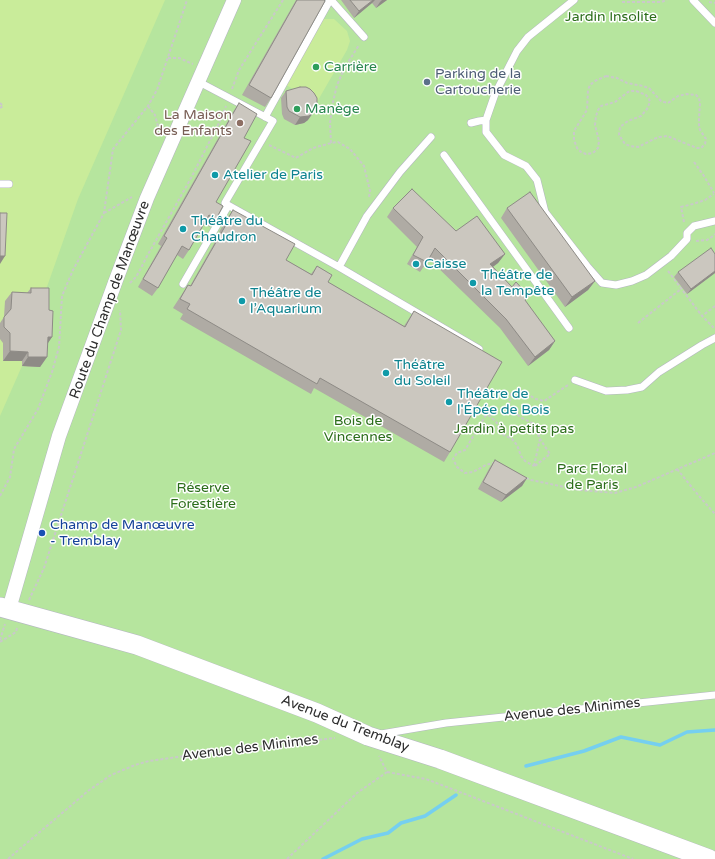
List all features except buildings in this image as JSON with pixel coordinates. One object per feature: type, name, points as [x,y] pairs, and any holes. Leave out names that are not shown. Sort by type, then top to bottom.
[{"type":"main road","name":"Avenue du Tremblay","points":[[15,607],[138,645],[317,713],[368,736],[440,759],[709,859]]},
{"type":"street","name":"Route du Champ de Manœuvre","points":[[15,607],[59,436],[147,198],[234,0]]},
{"type":"lane","points":[[265,117],[330,0],[364,37]]},
{"type":"lane","points":[[574,0],[528,37],[516,51],[495,94],[486,120],[486,132],[504,155],[526,166],[537,180],[545,212],[602,283],[616,286],[632,281],[646,274],[671,256],[694,226],[715,221]]},
{"type":"lane","points":[[694,0],[715,23]]},
{"type":"lane","points":[[201,76],[229,98],[273,121],[225,204],[339,267],[482,351]]},
{"type":"lane","points":[[471,123],[486,120]]},
{"type":"lane","points":[[339,267],[367,216],[400,172],[431,137]]},
{"type":"lane","points":[[444,155],[569,328]]},
{"type":"lane","points":[[0,184],[9,184]]},
{"type":"lane","points":[[183,284],[228,206]]},
{"type":"lane","points":[[575,380],[606,390],[627,390],[642,387],[659,372],[715,338]]},
{"type":"lane","name":"Avenue des Minimes","points":[[368,736],[446,723],[715,695]]},
{"type":"path","points":[[0,496],[10,476],[14,449],[38,409],[52,372],[59,347],[62,296],[73,270],[104,213],[113,149],[148,106],[157,90],[188,0]]},
{"type":"path","points":[[125,288],[136,277],[192,178],[219,123],[239,70],[283,0]]},
{"type":"path","points":[[622,2],[661,2],[667,0]]},
{"type":"path","points":[[331,143],[330,123],[332,102],[337,85],[345,67],[364,37]]},
{"type":"path","points":[[168,58],[179,58],[196,65],[201,76]]},
{"type":"path","points":[[606,76],[649,88],[661,101],[664,102],[668,102],[678,96],[687,94],[696,95],[699,98],[700,103],[699,125],[706,139],[705,144],[701,148],[666,136],[654,139],[638,147],[625,144],[619,135],[620,127],[628,121],[641,116],[647,109],[650,102],[646,95],[636,91],[628,92],[615,102],[601,106],[598,110],[595,125],[599,145],[593,153],[586,154],[577,148],[574,140],[574,131],[586,110],[588,90],[590,86],[595,80],[606,76]]},
{"type":"path","points":[[0,103],[3,106],[0,108]]},
{"type":"path","points":[[148,106],[155,115],[162,139]]},
{"type":"path","points":[[261,141],[296,158],[313,148],[331,143],[338,142],[350,149],[364,166],[370,191],[367,216]]},
{"type":"path","points":[[694,162],[715,194],[705,200],[681,207],[687,236],[694,241],[707,240],[714,236]]},
{"type":"path","points":[[104,213],[134,197]]},
{"type":"path","points":[[662,263],[702,316],[715,329]]},
{"type":"path","points":[[638,323],[681,289]]},
{"type":"path","points":[[702,316],[715,306]]},
{"type":"path","points":[[0,642],[16,632],[15,607],[44,568],[121,330],[120,307]]},
{"type":"path","points":[[534,466],[550,454],[540,439],[534,424],[520,417],[509,406],[511,393],[520,390],[544,401],[575,380]]},
{"type":"path","points":[[500,466],[493,463],[473,472],[465,473],[457,467],[453,459],[457,453],[465,450],[486,415],[490,416],[497,423],[500,433],[518,445],[521,456],[525,461],[534,466]]},
{"type":"path","points":[[534,466],[540,439]]},
{"type":"path","points":[[525,478],[579,490],[615,493],[636,487],[715,453]]},
{"type":"path","points":[[677,469],[715,514]]},
{"type":"path","points":[[368,736],[387,772]]},
{"type":"path","name":"Avenue des Minimes","points":[[8,859],[88,791],[111,775],[135,765],[149,761],[228,750],[335,738]]},
{"type":"path","points":[[287,859],[356,793],[387,772],[426,779],[633,859]]},
{"type":"green space","name":"Bois de Vincennes","points":[[0,0],[715,0],[715,859],[0,859]]},
{"type":"green space","points":[[0,0],[165,0],[78,199],[43,298],[40,367],[22,366],[0,416]]},
{"type":"green space","name":"Carrière","points":[[323,19],[334,19],[347,31],[350,41],[347,50],[317,102],[286,85]]},
{"type":"waterway","points":[[526,766],[584,751],[621,737],[660,745],[687,732],[715,730]]},
{"type":"waterway","points":[[323,859],[362,839],[388,833],[401,823],[425,816],[456,795]]},
{"type":"place","name":"Carrière","points":[[316,67]]},
{"type":"place","name":"Parking de la Cartoucherie","points":[[427,82]]},
{"type":"place","name":"Manège","points":[[297,109]]},
{"type":"place","name":"La Maison des Enfants","points":[[240,123]]},
{"type":"place","name":"Atelier de Paris","points":[[215,175]]},
{"type":"place","name":"Théâtre du Chaudron","points":[[183,229]]},
{"type":"place","name":"Caisse","points":[[416,264]]},
{"type":"place","name":"Théâtre de la Tempête","points":[[473,283]]},
{"type":"place","name":"Théâtre de l’Aquarium","points":[[242,301]]},
{"type":"place","name":"Théâtre du Soleil","points":[[386,373]]},
{"type":"place","name":"Théâtre de l'Épée de Bois","points":[[449,402]]},
{"type":"place","name":"Champ de Manœuvre - Tremblay","points":[[42,533]]},
{"type":"park label","name":"Jardin Insolite","points":[[611,17]]},
{"type":"park label","name":"Jardin à petits pas","points":[[514,429]]},
{"type":"park label","name":"Parc Floral de Paris","points":[[592,478]]},
{"type":"park label","name":"Réserve Forestière","points":[[203,496]]}]
